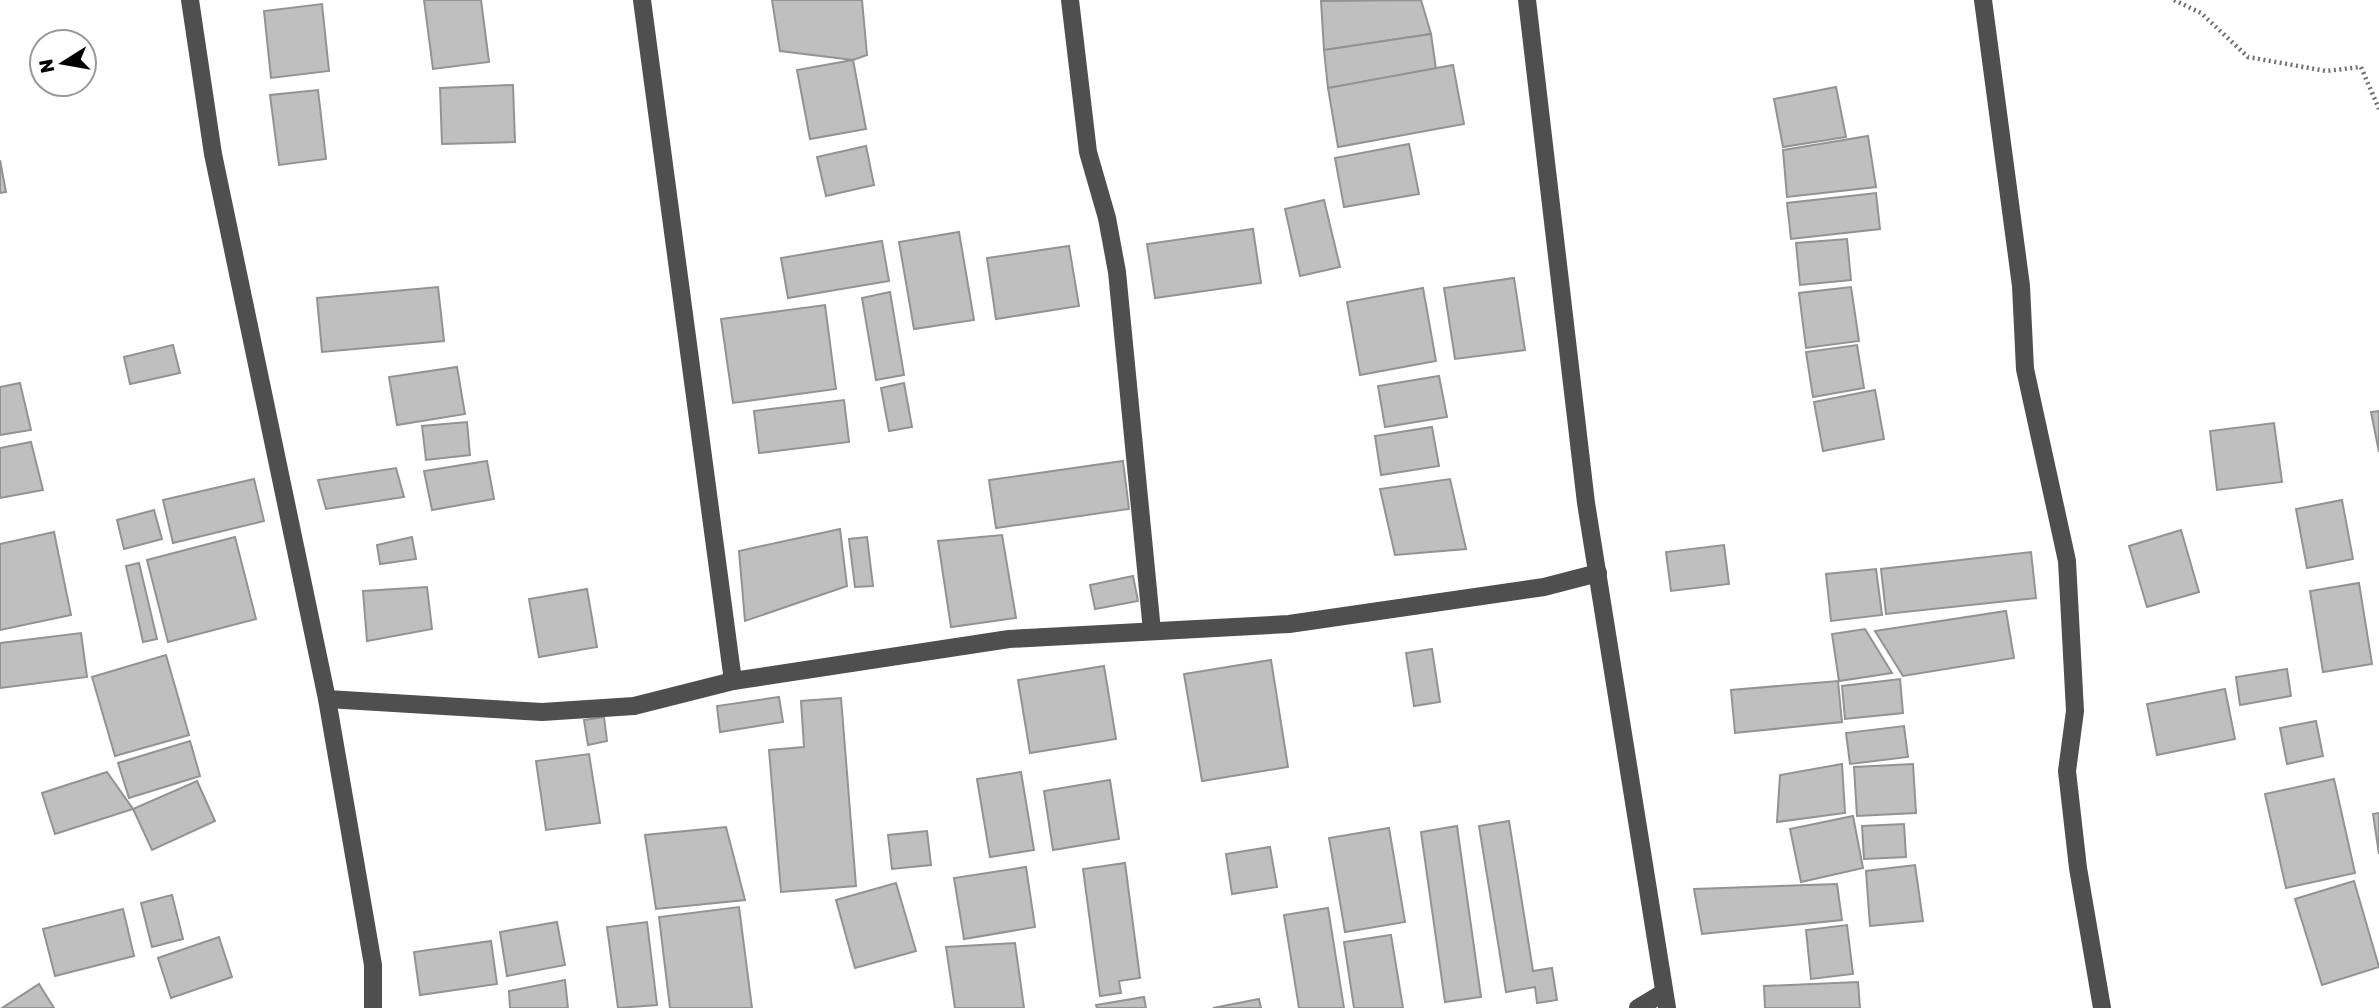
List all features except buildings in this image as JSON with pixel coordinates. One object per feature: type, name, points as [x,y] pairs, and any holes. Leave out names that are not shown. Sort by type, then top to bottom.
[{"type":"street","points":[[190,0],[213,155],[327,699],[373,965],[373,1008]]},
{"type":"street","points":[[642,0],[733,681]]},
{"type":"street","points":[[1070,0],[1088,152],[1107,218],[1117,272],[1152,631]]},
{"type":"street","points":[[1527,0],[1586,503],[1665,1000],[1638,1008]]},
{"type":"street","points":[[1983,0],[2021,286],[2025,369],[2067,561],[2075,711],[2067,771],[2078,868],[2102,1008]]},
{"type":"street","points":[[327,699],[542,712],[634,706],[733,681],[1009,639],[1289,624],[1544,587],[1598,573]]},
{"type":"path","points":[[2174,0],[2200,13],[2248,57],[2326,71],[2361,67],[2379,109]]}]
